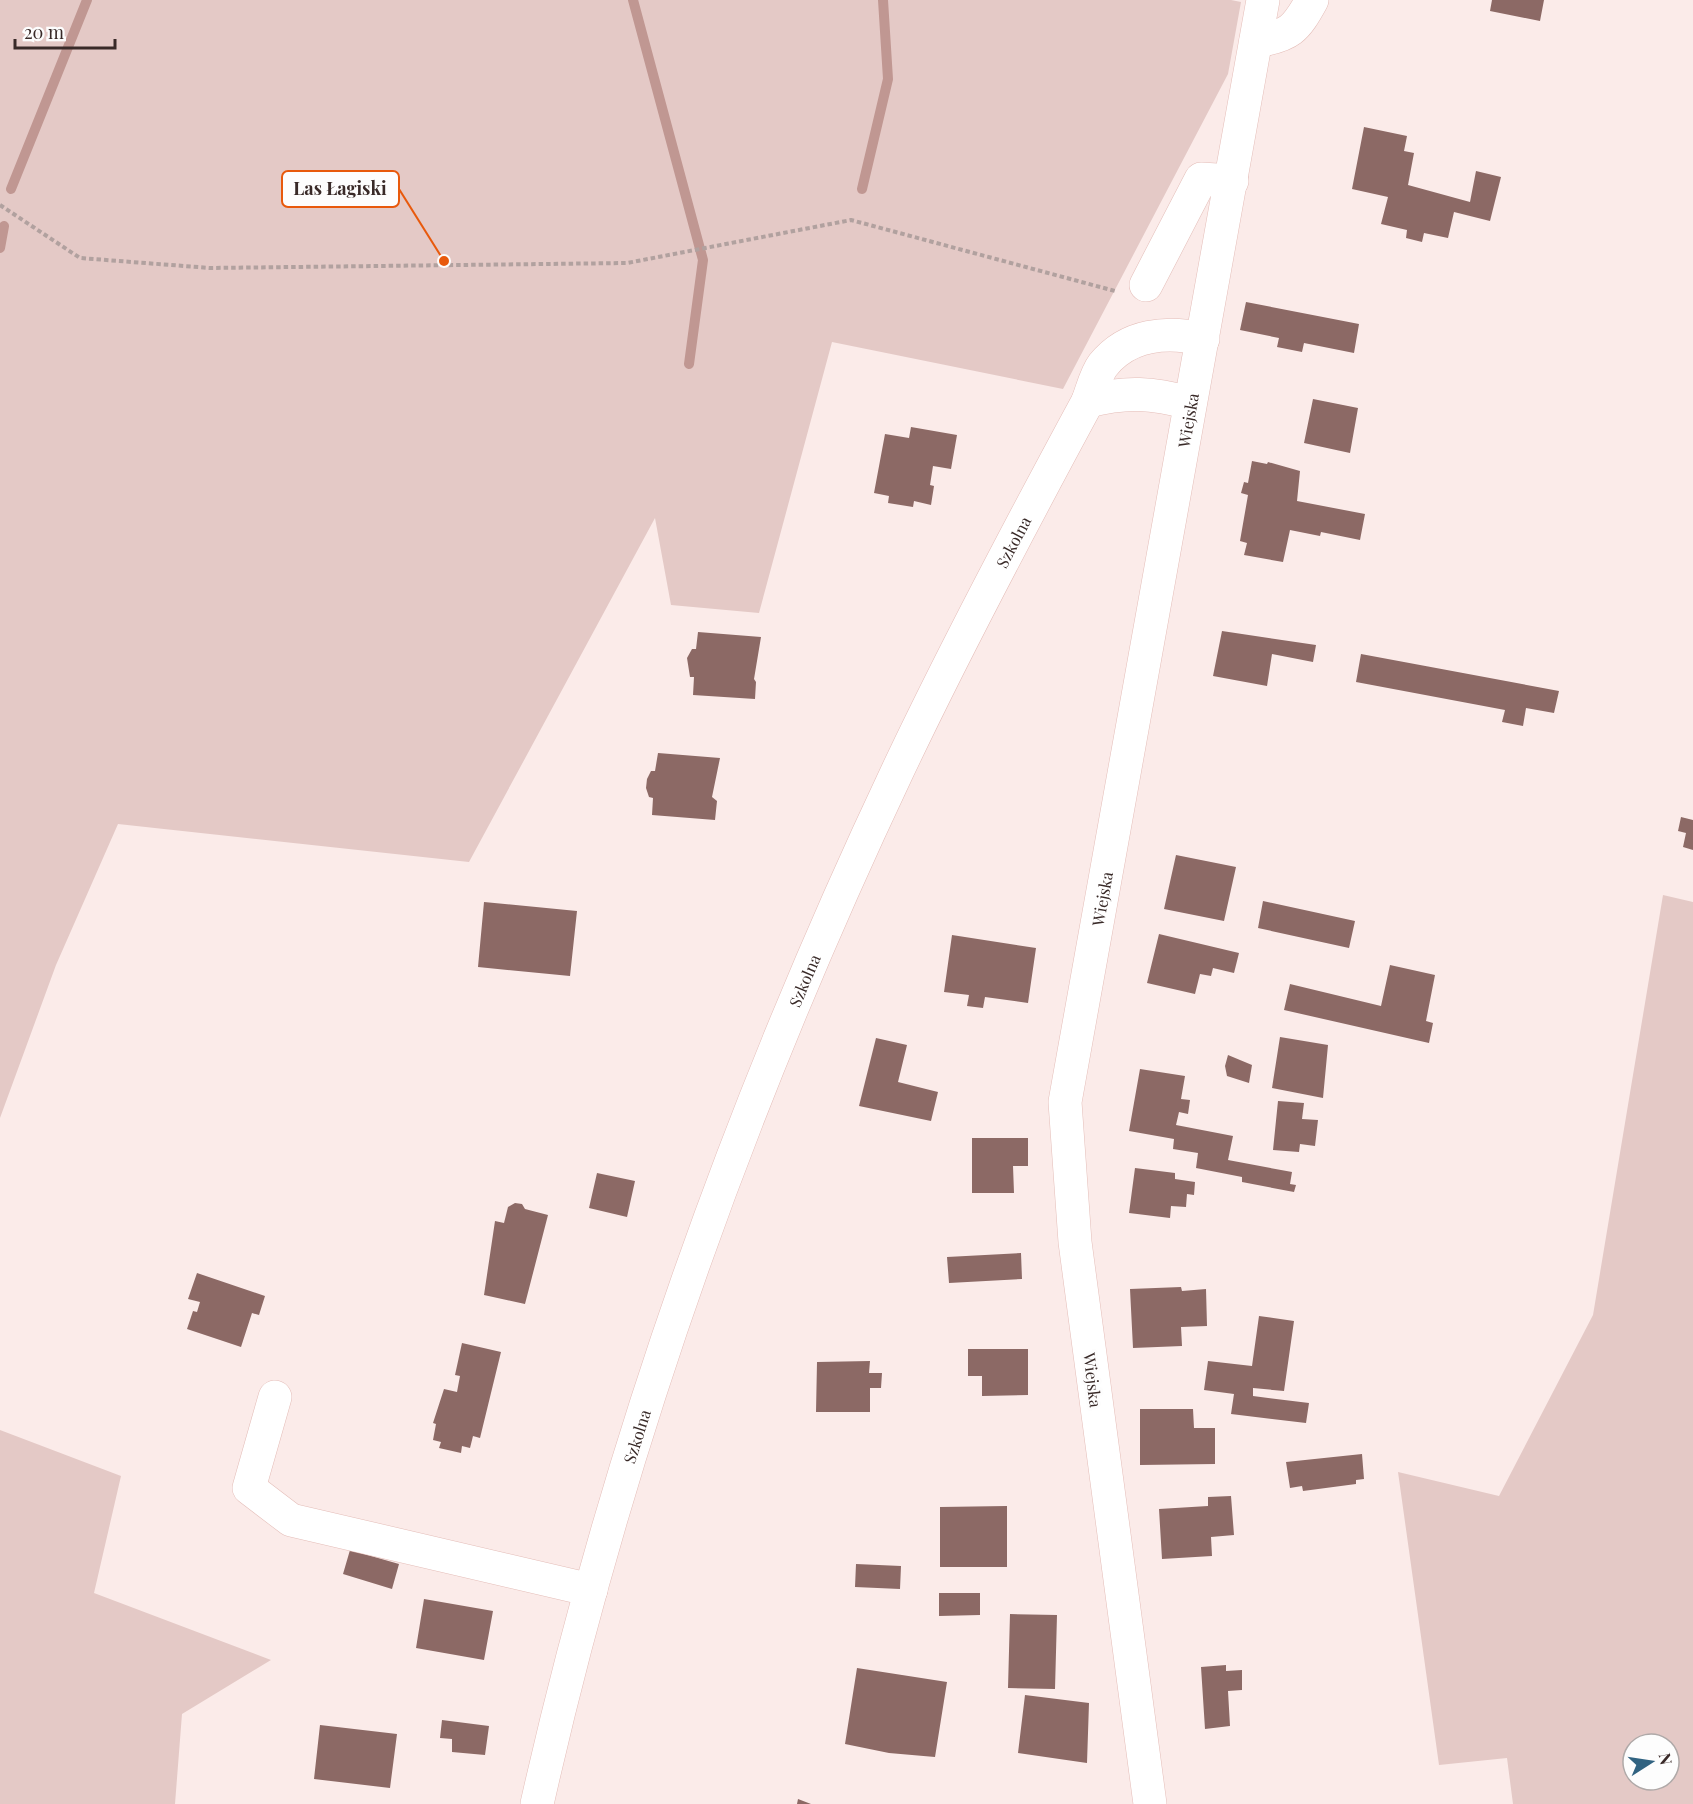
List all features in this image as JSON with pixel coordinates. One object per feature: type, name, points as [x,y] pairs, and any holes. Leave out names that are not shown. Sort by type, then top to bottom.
[{"type":"street","name":"Wiejska","points":[[1150,1804],[1075,1242],[1068,1171],[1065,1102],[1263,0]]},
{"type":"street","points":[[1256,41],[1276,38],[1298,26],[1312,0]]},
{"type":"street","points":[[1133,288],[1201,179],[1232,181]]},
{"type":"street","name":"Szkolna","points":[[537,1804],[559,1705],[616,1495],[685,1292],[772,1058],[897,771],[1088,401],[1102,366],[1123,349],[1148,336],[1177,333],[1203,339]]},
{"type":"street","points":[[1088,401],[1115,394],[1139,393],[1190,403]]},
{"type":"street","points":[[275,1397],[249,1488],[291,1520],[591,1590]]},
{"type":"path","points":[[0,205],[80,258],[210,268],[627,263],[850,220],[1133,288]]},
{"type":"shaded area","points":[[0,0],[1231,0],[1241,2],[1228,74],[1063,389],[832,342],[759,613],[671,605],[655,518],[469,862],[118,824],[56,965],[0,1118]]},
{"type":"shaded area","points":[[1663,895],[1693,902],[1693,1804],[1513,1804],[1507,1758],[1439,1765],[1398,1472],[1499,1496],[1593,1315]]},
{"type":"shaded area","points":[[0,1430],[121,1476],[94,1593],[271,1660],[182,1714],[175,1804],[0,1804]]},
{"type":"building","points":[[1492,0],[1544,0],[1540,21],[1490,11]]},
{"type":"building","points":[[1364,127],[1407,136],[1404,151],[1414,153],[1408,185],[1470,202],[1476,171],[1501,177],[1490,221],[1454,212],[1448,238],[1424,233],[1422,242],[1406,238],[1407,230],[1381,224],[1388,197],[1352,189]]},
{"type":"building","points":[[1246,302],[1359,324],[1354,353],[1304,343],[1302,352],[1277,347],[1279,338],[1240,330]]},
{"type":"building","points":[[1313,399],[1358,408],[1350,453],[1304,443]]},
{"type":"building","points":[[911,427],[957,435],[951,469],[933,466],[930,485],[934,486],[931,505],[914,501],[913,507],[888,503],[889,496],[874,493],[885,434],[909,438]]},
{"type":"building","points":[[1252,461],[1267,464],[1268,462],[1300,471],[1297,501],[1365,514],[1360,540],[1321,532],[1320,536],[1290,530],[1283,562],[1244,555],[1247,543],[1240,541],[1248,495],[1241,493],[1244,482],[1248,483]]},
{"type":"building","points":[[1222,631],[1316,645],[1313,662],[1272,654],[1267,686],[1213,676]]},
{"type":"building","points":[[698,632],[761,637],[754,679],[756,682],[755,699],[693,695],[694,677],[690,677],[687,658],[692,649],[696,649]]},
{"type":"building","points":[[1361,654],[1559,691],[1554,713],[1526,708],[1523,726],[1502,722],[1505,710],[1356,682]]},
{"type":"building","points":[[658,753],[720,758],[712,797],[717,801],[715,820],[652,815],[653,798],[649,797],[646,788],[651,771],[655,771]]},
{"type":"building","points":[[1681,817],[1693,820],[1693,850],[1683,847],[1686,833],[1678,831]]},
{"type":"building","points":[[1176,855],[1236,867],[1224,921],[1164,909]]},
{"type":"building","points":[[1263,901],[1355,921],[1349,948],[1258,928]]},
{"type":"building","points":[[484,902],[577,911],[570,976],[478,967]]},
{"type":"building","points":[[1159,934],[1239,953],[1234,973],[1213,968],[1211,976],[1200,974],[1195,994],[1147,983]]},
{"type":"building","points":[[952,935],[1036,948],[1028,1003],[985,997],[983,1008],[967,1006],[969,995],[944,992]]},
{"type":"building","points":[[1390,965],[1435,975],[1426,1021],[1433,1023],[1429,1043],[1284,1010],[1290,984],[1381,1006]]},
{"type":"building","points":[[1280,1037],[1328,1045],[1323,1098],[1272,1088]]},
{"type":"building","points":[[876,1038],[907,1045],[898,1082],[938,1092],[931,1121],[859,1106]]},
{"type":"building","points":[[1228,1055],[1252,1065],[1249,1083],[1227,1076],[1225,1066]]},
{"type":"building","points":[[1140,1069],[1185,1076],[1181,1099],[1190,1100],[1188,1114],[1179,1112],[1176,1125],[1233,1136],[1228,1160],[1292,1172],[1290,1184],[1296,1185],[1294,1192],[1242,1182],[1242,1177],[1196,1168],[1198,1153],[1173,1149],[1174,1139],[1129,1131]]},
{"type":"building","points":[[1278,1101],[1304,1103],[1302,1119],[1318,1120],[1315,1146],[1300,1144],[1299,1152],[1273,1150]]},
{"type":"building","points":[[972,1138],[1028,1138],[1028,1166],[1013,1166],[1014,1193],[972,1193]]},
{"type":"building","points":[[1135,1168],[1175,1173],[1175,1179],[1195,1182],[1194,1195],[1187,1194],[1186,1207],[1171,1206],[1170,1218],[1129,1213]]},
{"type":"building","points":[[597,1173],[635,1181],[627,1217],[589,1208]]},
{"type":"building","points":[[515,1203],[522,1204],[525,1209],[548,1215],[525,1304],[484,1295],[495,1221],[504,1223],[508,1207]]},
{"type":"building","points":[[1021,1253],[1022,1279],[949,1283],[947,1257]]},
{"type":"building","points":[[197,1273],[265,1296],[259,1315],[252,1313],[241,1347],[187,1329],[193,1311],[197,1312],[200,1302],[188,1299]]},
{"type":"building","points":[[1181,1287],[1182,1291],[1206,1289],[1207,1326],[1181,1327],[1182,1346],[1133,1348],[1130,1289]]},
{"type":"building","points":[[1259,1316],[1294,1321],[1284,1391],[1253,1388],[1253,1396],[1309,1403],[1306,1423],[1231,1414],[1234,1394],[1204,1390],[1208,1361],[1252,1366]]},
{"type":"building","points":[[462,1343],[501,1352],[480,1438],[473,1436],[470,1448],[462,1446],[461,1453],[439,1448],[441,1442],[433,1440],[436,1424],[433,1423],[444,1389],[457,1392],[460,1376],[455,1375]]},
{"type":"building","points":[[968,1349],[1028,1349],[1028,1395],[982,1396],[982,1376],[968,1376]]},
{"type":"building","points":[[870,1361],[869,1373],[882,1373],[881,1388],[870,1388],[870,1412],[816,1412],[817,1362]]},
{"type":"building","points":[[1140,1409],[1193,1409],[1194,1428],[1215,1428],[1215,1464],[1140,1465]]},
{"type":"building","points":[[1362,1454],[1364,1479],[1356,1480],[1356,1484],[1303,1491],[1302,1486],[1290,1488],[1286,1462]]},
{"type":"building","points":[[1231,1496],[1234,1535],[1211,1537],[1212,1556],[1162,1559],[1159,1509],[1208,1506],[1208,1497]]},
{"type":"building","points":[[1007,1506],[1007,1567],[940,1567],[940,1507]]},
{"type":"building","points":[[350,1550],[399,1564],[392,1589],[343,1574]]},
{"type":"building","points":[[856,1564],[901,1566],[900,1589],[855,1587]]},
{"type":"building","points":[[939,1593],[980,1593],[980,1615],[939,1616]]},
{"type":"building","points":[[424,1599],[493,1611],[484,1660],[416,1648]]},
{"type":"building","points":[[1010,1614],[1057,1615],[1055,1689],[1008,1688]]},
{"type":"building","points":[[1226,1665],[1226,1671],[1242,1670],[1242,1690],[1228,1691],[1230,1726],[1205,1729],[1201,1667]]},
{"type":"building","points":[[857,1668],[947,1682],[935,1757],[889,1753],[845,1744]]},
{"type":"building","points":[[1025,1695],[1089,1703],[1087,1763],[1018,1753]]},
{"type":"building","points":[[442,1720],[489,1726],[485,1755],[452,1752],[452,1739],[440,1738]]},
{"type":"building","points":[[320,1725],[397,1734],[390,1788],[314,1779]]},
{"type":"building","points":[[798,1799],[811,1804],[797,1804]]},
{"type":"waterway","points":[[11,189],[87,0]]},
{"type":"waterway","points":[[633,0],[703,260],[689,364]]},
{"type":"waterway","points":[[862,189],[888,79],[883,0]]},
{"type":"waterway","points":[[0,248],[4,226]]},
{"type":"place","name":"Las Łagiski","points":[[444,261]]}]
